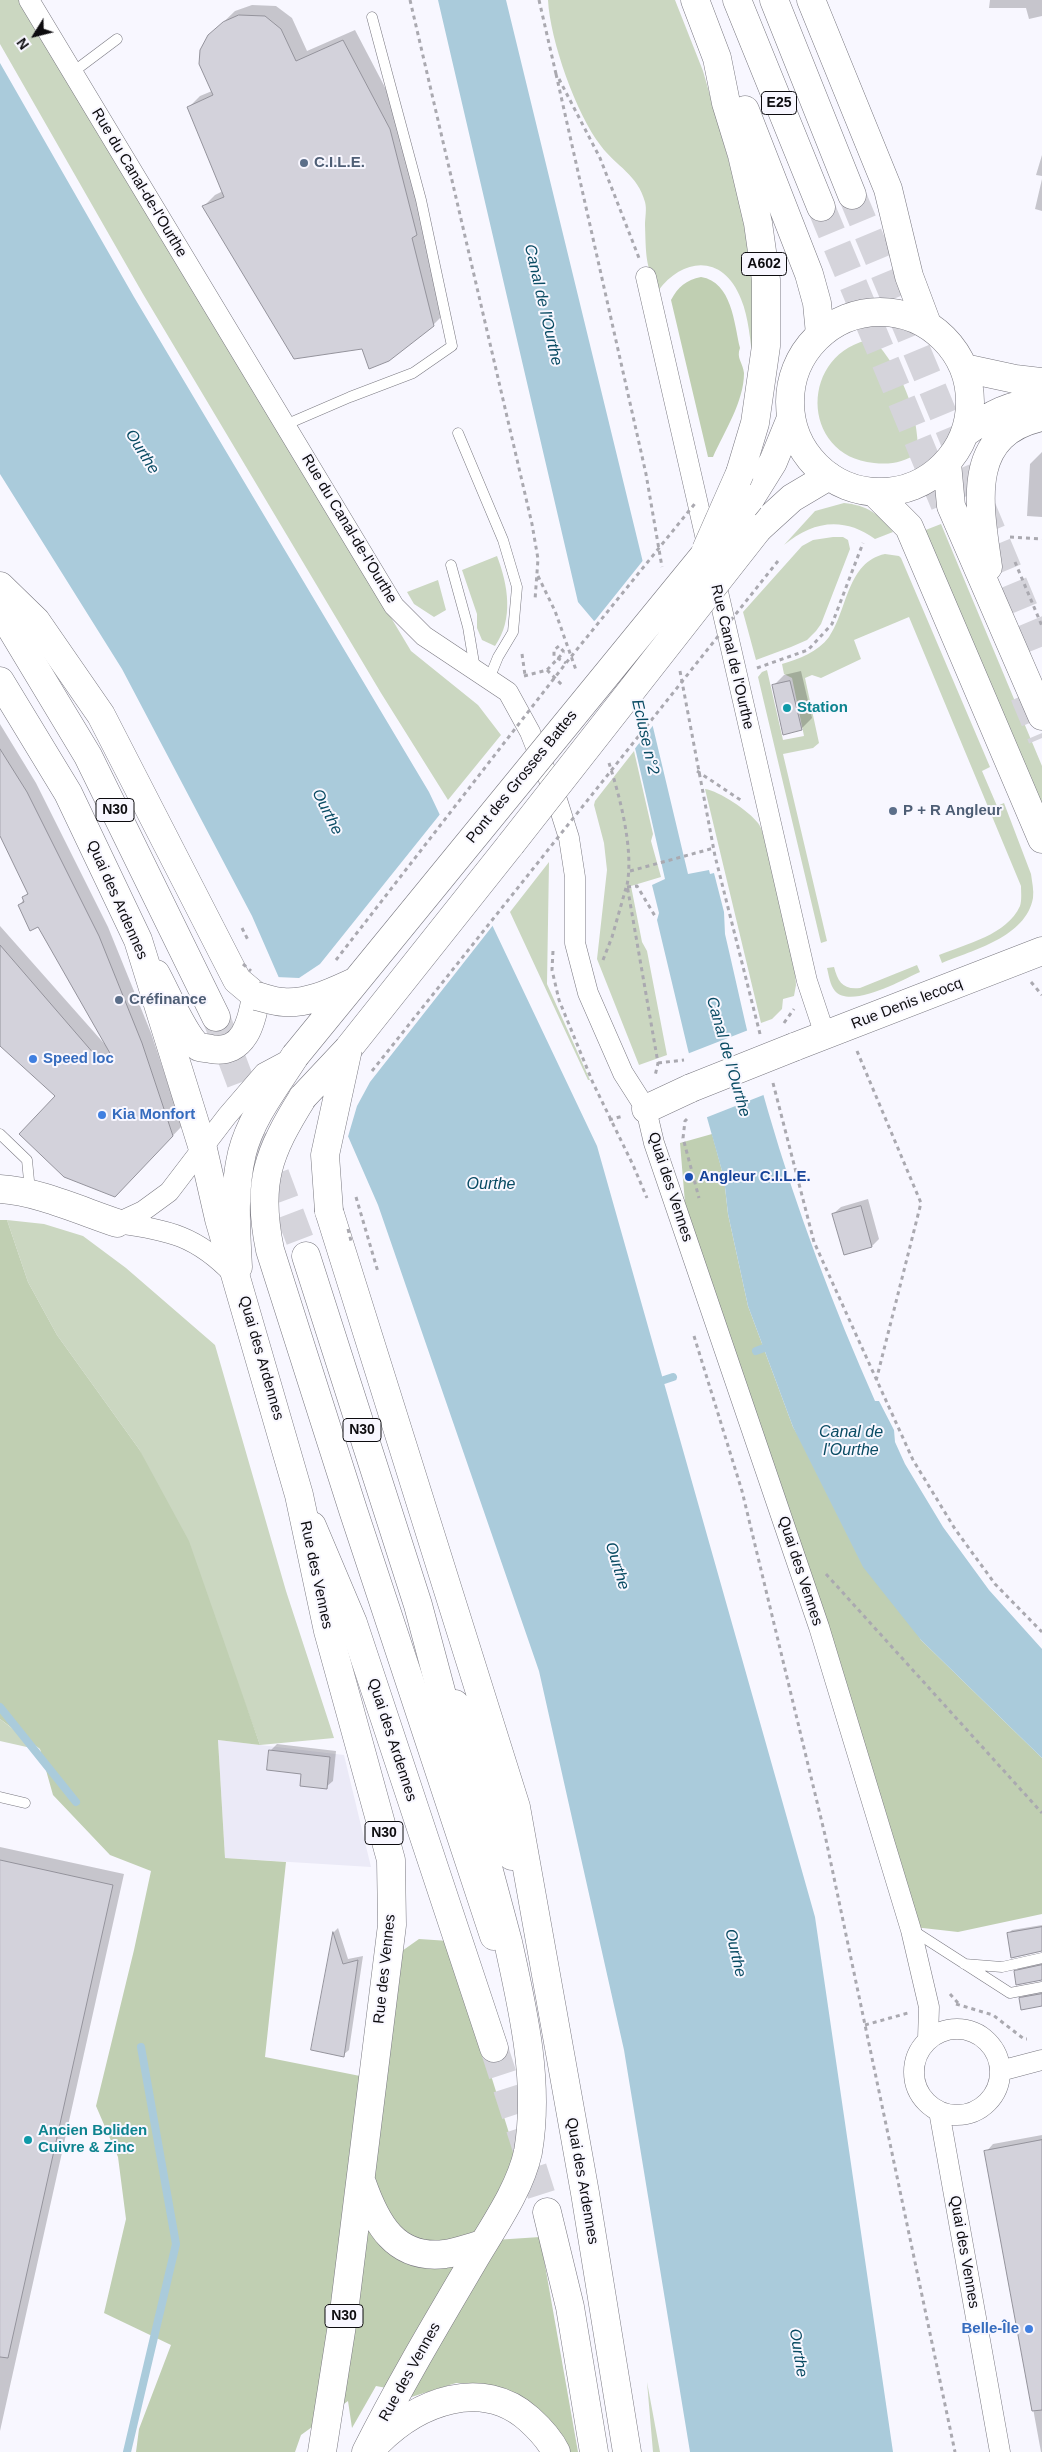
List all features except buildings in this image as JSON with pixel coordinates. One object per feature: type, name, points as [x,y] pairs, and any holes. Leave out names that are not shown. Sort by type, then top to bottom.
[{"type":"main road","name":"A602","points":[[695,0],[717,58],[758,223],[766,280],[766,346],[755,423],[740,473],[706,550]]},
{"type":"main road","name":"E25","points":[[737,0],[820,207]]},
{"type":"main road","name":"E25","points":[[774,0],[852,195]]},
{"type":"main road","points":[[811,0],[888,189],[909,276],[926,324]]},
{"type":"main road","name":"A602","points":[[717,58],[740,96],[809,274],[817,302],[820,334]]},
{"type":"main road","points":[[872,311],[900,313],[926,324],[942,335],[955,350],[964,368],[970,389],[970,411],[965,433],[958,449],[947,463],[926,480],[900,490],[874,492],[858,490],[829,476],[811,460],[799,440],[792,418],[790,395],[794,372],[805,352],[820,334],[844,319],[872,311]]},
{"type":"main road","points":[[964,368],[1015,379],[1042,382]]},
{"type":"main road","points":[[965,433],[999,411],[1012,406],[1027,403],[1042,404]]},
{"type":"main road","points":[[992,600],[981,522],[982,474],[990,452],[1005,434],[1019,425],[1042,417]]},
{"type":"main road","name":"Pont des Grosses Battes","points":[[239,1280],[235,1205],[242,1152],[262,1107],[295,1056],[706,550],[750,499],[773,462],[792,418]]},
{"type":"main road","points":[[947,463],[951,506],[1042,716]]},
{"type":"main road","points":[[528,2045],[471,1863],[353,1510],[270,1250],[264,1219],[264,1190],[270,1164],[282,1132],[303,1097],[348,1049],[758,529],[792,498],[829,476]]},
{"type":"main road","points":[[874,492],[909,526],[1042,839]]},
{"type":"main road","points":[[0,586],[36,622],[101,715],[237,980],[257,986],[283,1002],[300,1001],[322,996],[356,982]]},
{"type":"main road","name":"N30","points":[[0,610],[88,756],[216,1017]]},
{"type":"main road","name":"Quai des Ardennes","points":[[0,682],[68,794],[138,940],[203,1149],[220,1219],[299,1494],[353,1623],[494,2048]]},
{"type":"main road","points":[[138,940],[186,1031],[199,1047],[222,1051],[237,1045],[246,1032],[254,1011],[257,986]]},
{"type":"main road","name":"Rue Denis lecocq","points":[[646,1109],[690,1088],[825,1035],[1030,963]]},
{"type":"main road","points":[[338,1216],[325,1154],[348,1049]]},
{"type":"main road","points":[[0,1189],[31,1194],[117,1223]]},
{"type":"main road","name":"Quai des Ardennes","points":[[338,1216],[516,1807],[533,1911],[585,2193],[627,2452]]},
{"type":"main road","name":"Quai des Ardennes","points":[[306,1256],[418,1605],[533,1911]]},
{"type":"main road","name":"Rue des Vennes","points":[[299,1494],[328,1631],[392,1860],[392,1925],[343,2322],[322,2452]]},
{"type":"main road","name":"Rue des Vennes","points":[[367,2452],[421,2351],[483,2244],[507,2207],[527,2154],[533,2105],[528,2045],[520,1994],[508,1942],[418,1605]]},
{"type":"main road","points":[[361,2179],[372,2210],[384,2230],[398,2244],[414,2251],[445,2254],[483,2244]]},
{"type":"main road","points":[[548,2212],[570,2306],[594,2452]]},
{"type":"main road","points":[[367,2452],[406,2418],[430,2406],[452,2399],[478,2398],[502,2402],[517,2409],[535,2424],[556,2452]]},
{"type":"street","name":"Rue du Canal-de-l'Ourthe","points":[[29,0],[394,606],[424,636],[508,692],[530,732],[557,800],[569,838],[576,877],[576,942],[588,993],[623,1073],[646,1109]]},
{"type":"street","name":"Rue Canal de l'Ourthe","points":[[646,277],[807,981],[825,1035]]},
{"type":"street","points":[[117,1223],[142,1211],[169,1192],[227,1116],[264,1073],[295,1056]]},
{"type":"street","name":"Quai des Vennes","points":[[646,1109],[654,1143],[797,1558],[911,1930],[930,2007],[928,2039]]},
{"type":"street","points":[[117,1223],[152,1228],[190,1239],[216,1256],[239,1280]]},
{"type":"street","points":[[953,2028],[967,2030],[980,2035],[991,2045],[998,2057],[1000,2071],[998,2086],[991,2098],[980,2108],[967,2114],[952,2115],[938,2111],[927,2103],[918,2092],[914,2078],[914,2064],[919,2050],[928,2039],[940,2032],[953,2028]]},
{"type":"street","points":[[1000,2071],[1042,2060]]},
{"type":"street","name":"Quai des Vennes","points":[[938,2111],[1000,2452]]},
{"type":"lane","points":[[285,425],[413,373],[452,346],[421,200],[372,17]]},
{"type":"lane","points":[[72,72],[117,39]]},
{"type":"lane","points":[[458,433],[503,540],[517,587],[513,632],[498,657],[482,675]]},
{"type":"lane","points":[[451,565],[482,675]]},
{"type":"lane","points":[[0,1134],[27,1160],[31,1194]]},
{"type":"lane","points":[[0,1797],[25,1803]]},
{"type":"lane","points":[[911,1930],[1010,1993],[1042,1987]]},
{"type":"lane","points":[[962,1964],[1002,1967],[1042,1958]]},
{"type":"path","points":[[410,0],[532,524],[538,559],[537,591],[533,608]]},
{"type":"path","points":[[539,0],[646,474],[662,570]]},
{"type":"path","points":[[556,74],[600,158],[646,277]]},
{"type":"path","points":[[333,963],[566,663],[698,499]]},
{"type":"path","points":[[1004,537],[1042,539]]},
{"type":"path","points":[[736,675],[808,650],[832,624],[863,543]]},
{"type":"path","points":[[1012,555],[1042,626]]},
{"type":"path","points":[[368,1076],[778,561]]},
{"type":"path","points":[[537,574],[555,611],[578,673]]},
{"type":"path","points":[[523,649],[521,656],[525,675],[547,670],[564,652],[559,646],[554,650],[554,656],[566,663]]},
{"type":"path","points":[[679,666],[697,771],[715,856]]},
{"type":"path","points":[[600,968],[612,937],[630,871],[620,799],[606,754]]},
{"type":"path","points":[[697,771],[770,819]]},
{"type":"path","points":[[630,871],[714,848]]},
{"type":"path","points":[[627,886],[638,886],[655,916]]},
{"type":"path","points":[[627,886],[658,1064],[684,1060]]},
{"type":"path","points":[[1030,963],[1042,995]]},
{"type":"path","points":[[243,964],[257,986]]},
{"type":"path","points":[[856,1048],[921,1203],[876,1382]]},
{"type":"path","points":[[609,1120],[633,1166],[648,1201]]},
{"type":"path","points":[[338,1216],[351,1241]]},
{"type":"path","points":[[814,1242],[913,1460],[956,1529],[995,1584],[1042,1632]]},
{"type":"path","points":[[692,1330],[742,1491],[825,1835],[955,2452]]},
{"type":"path","points":[[797,1558],[808,1554],[1042,1813]]},
{"type":"path","points":[[865,2025],[930,2007],[958,2003],[993,2015],[1024,2039],[1033,2038]]},
{"type":"shaded area","points":[[218,1740],[344,1755],[371,1867],[225,1858]]},
{"type":"green space","points":[[0,0],[21,0],[411,651],[478,705],[501,735],[448,800],[381,693],[143,294],[0,44]]},
{"type":"green space","points":[[548,0],[675,0],[703,71],[754,249],[753,360],[744,306],[734,285],[725,274],[703,265],[691,267],[680,271],[668,279],[658,291],[647,259],[646,208],[642,193],[632,178],[601,146],[582,115],[559,55]]},
{"type":"green space","points":[[701,277],[711,280],[719,287],[730,305],[740,348],[739,358],[744,373],[741,395],[737,406],[713,457],[708,457],[671,300],[683,285]]},
{"type":"green space","points":[[873,339],[900,378],[911,406],[917,437],[918,453],[908,459],[886,464],[874,463],[849,456],[832,442],[821,424],[818,403],[821,382],[831,362],[849,347]]},
{"type":"green space","points":[[844,503],[866,508],[878,515],[893,532],[875,539],[852,527],[828,524],[806,531],[784,545],[815,511]]},
{"type":"green space","points":[[941,524],[1042,766],[1042,811],[923,531]]},
{"type":"green space","points":[[843,537],[848,540],[850,549],[821,624],[807,640],[756,660],[743,612],[802,546],[813,540]]},
{"type":"green space","points":[[885,554],[901,558],[990,767],[982,771],[997,806],[1004,803],[1031,874],[1033,898],[1028,911],[1020,923],[1009,932],[983,947],[942,963],[939,955],[985,937],[1006,924],[1020,906],[1021,886],[909,617],[854,640],[861,659],[821,678],[812,675],[805,678],[819,743],[813,748],[783,754],[827,941],[821,943],[758,677],[767,670],[783,740],[804,736],[792,678],[784,674],[782,664],[808,654],[825,642],[835,626],[856,576],[863,566],[872,559]]},
{"type":"green space","points":[[497,556],[504,578],[507,613],[501,636],[495,646],[482,640],[477,628],[477,614],[462,570]]},
{"type":"green space","points":[[438,580],[446,610],[434,617],[414,604],[407,592]]},
{"type":"green space","points":[[634,751],[653,834],[651,841],[661,877],[631,886],[642,942],[647,951],[667,1055],[639,1065],[597,959],[607,870],[604,843],[594,805],[595,801]]},
{"type":"green space","points":[[705,789],[726,797],[748,813],[759,825],[764,836],[795,970],[796,985],[794,996],[783,999],[782,1009],[772,1019],[761,1023]]},
{"type":"green space","points":[[549,862],[547,984],[590,1080],[588,1080],[510,912]]},
{"type":"green space","points":[[917,965],[920,972],[877,991],[852,997],[843,996],[835,991],[827,968],[834,967],[837,977],[845,986],[860,988]]},
{"type":"green space","points":[[712,1134],[724,1178],[728,1214],[748,1306],[793,1427],[921,1640],[1042,1758],[1042,1914],[958,1932],[914,1927],[685,1203],[680,1143]]},
{"type":"green space","points":[[0,1220],[7,1220],[28,1282],[57,1335],[139,1449],[189,1541],[260,1745],[218,1740],[225,1858],[286,1862],[265,2057],[385,2081],[402,1951],[419,1939],[449,1941],[514,2149],[506,2192],[480,2241],[540,2237],[578,2452],[567,2452],[476,2384],[456,2383],[405,2399],[408,2392],[376,2386],[352,2428],[348,2401],[301,2435],[295,2452],[136,2452],[139,2429],[171,2345],[104,2313],[126,2219],[118,2157],[96,2106],[151,1871],[110,1855],[53,1795],[40,1749],[0,1719]]},
{"type":"green space","points":[[7,1220],[44,1224],[83,1236],[126,1268],[215,1345],[286,1591],[334,1738],[260,1745],[235,1676],[139,1449],[57,1335],[28,1282]]},
{"type":"green space","points":[[0,1719],[40,1750],[0,1741]]},
{"type":"green space","points":[[647,2382],[660,2452],[653,2452]]},
{"type":"water","name":"Canal de l'Ourthe","points":[[438,0],[506,0],[648,583],[622,597],[688,874],[709,870],[710,874],[714,873],[724,912],[725,934],[751,1045],[779,1148],[817,1258],[875,1401],[879,1401],[894,1430],[895,1442],[905,1464],[943,1527],[989,1590],[1042,1649],[1042,1758],[921,1640],[863,1567],[793,1427],[748,1306],[728,1214],[724,1178],[688,1050],[657,920],[659,913],[652,885],[665,879],[636,752],[600,619],[594,621],[578,602]]},
{"type":"water","name":"Ourthe","points":[[0,63],[134,297],[429,792],[597,1146],[815,1917],[893,2452],[690,2452],[624,2050],[539,1671],[378,1205],[252,916],[122,669],[0,474]]},
{"type":"pier","points":[[645,558],[650,584],[625,598],[655,723],[633,751],[598,622],[593,623]]},
{"type":"pier","points":[[441,813],[494,924],[370,1082],[357,1106],[347,1140],[276,977],[299,978],[320,964]]},
{"type":"pier","points":[[751,1029],[766,1094],[705,1118],[687,1054]]},
{"type":"waterway","points":[[756,1351],[764,1348]]},
{"type":"waterway","points":[[664,1380],[673,1377]]},
{"type":"waterway","points":[[0,1707],[76,1802]]},
{"type":"waterway","points":[[127,2452],[176,2244],[141,2047]]},
{"type":"tunnel","points":[[852,195],[1042,652]]},
{"type":"tunnel","points":[[821,207],[949,515]]},
{"type":"tunnel","points":[[1024,695],[1042,738]]},
{"type":"tunnel","points":[[216,1017],[306,1256]]},
{"type":"tunnel","points":[[494,2048],[547,2212]]},
{"type":"place","name":"C.I.L.E.","points":[[304,163]]},
{"type":"place","name":"Station","points":[[787,708]]},
{"type":"place","name":"P + R Angleur","points":[[893,811]]},
{"type":"place","name":"Créfinance","points":[[119,1000]]},
{"type":"place","name":"Speed loc","points":[[33,1059]]},
{"type":"place","name":"Kia Monfort","points":[[102,1115]]},
{"type":"place","name":"Angleur C.I.L.E.","points":[[689,1177]]},
{"type":"place","name":"Ancien Boliden Cuivre & Zinc","points":[[28,2140]]},
{"type":"place","name":"Belle-Île","points":[[1029,2329]]},
{"type":"water label","name":"Ecluse n°2","points":[[645,737]]}]
